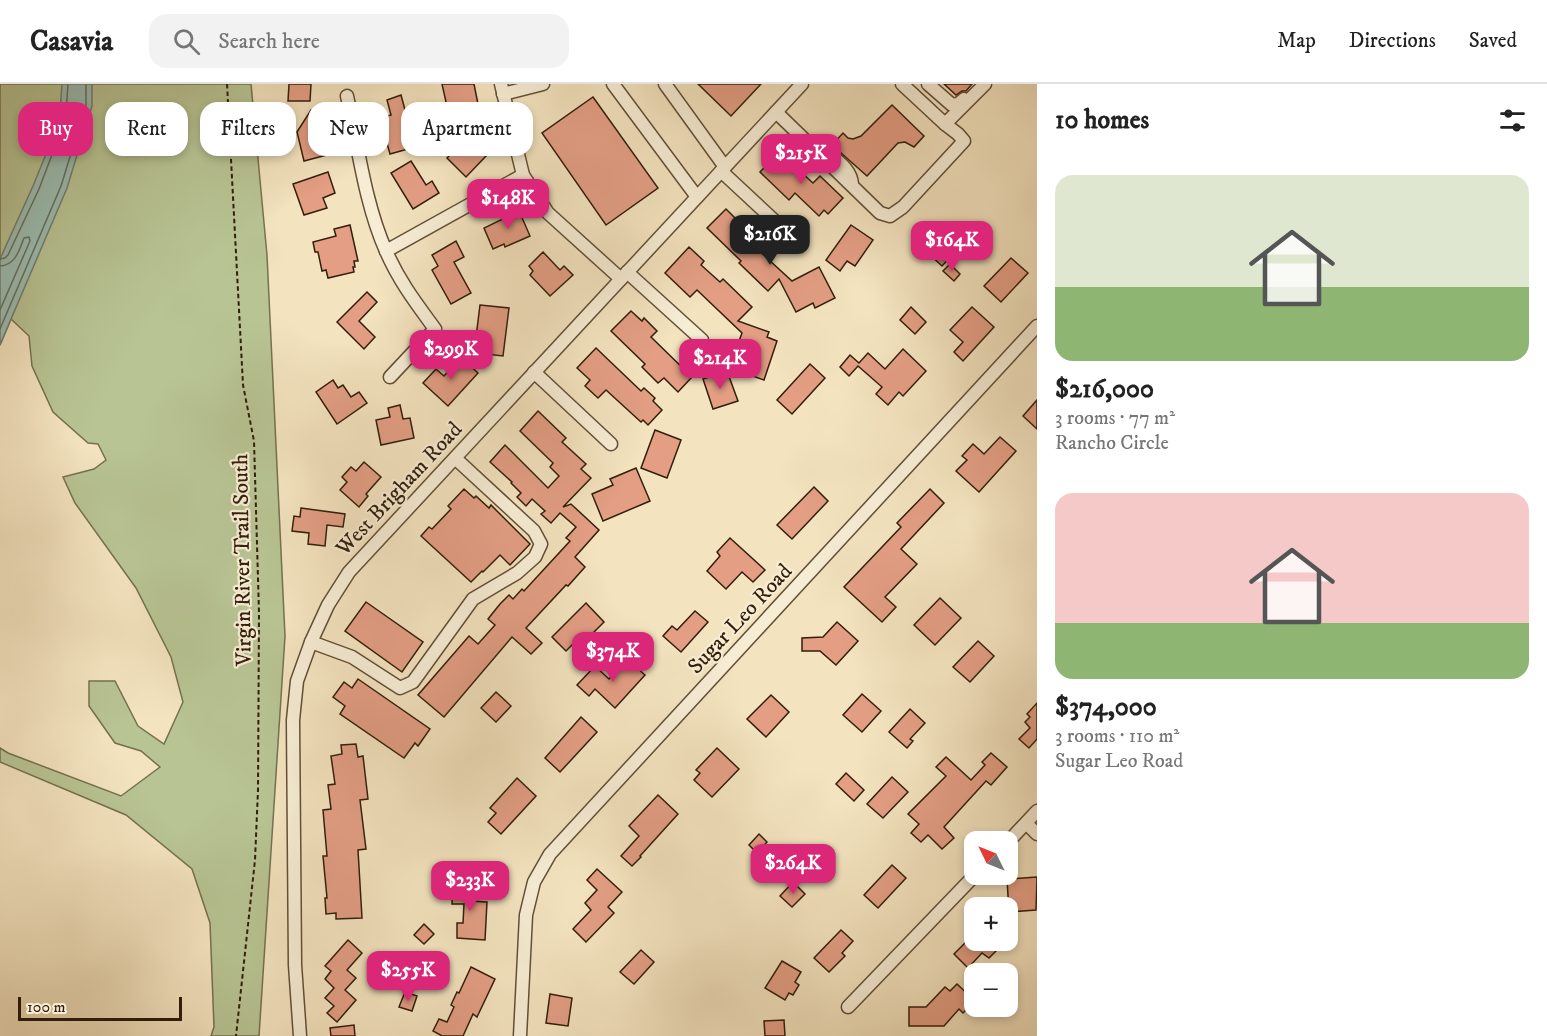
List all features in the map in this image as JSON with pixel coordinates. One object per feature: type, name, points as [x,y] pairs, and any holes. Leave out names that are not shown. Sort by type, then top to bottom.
[{"type":"street","points":[[543,84],[502,89],[523,175],[548,213],[702,340]]},
{"type":"street","points":[[613,84],[697,197]]},
{"type":"street","points":[[665,84],[723,169],[794,239]]},
{"type":"street","name":"West Brigham Road","points":[[300,1036],[295,965],[293,720],[297,681],[328,605],[349,572],[802,84]]},
{"type":"street","points":[[776,112],[880,213],[890,216],[903,207],[964,141],[902,84]]},
{"type":"street","points":[[928,84],[952,105],[958,104],[977,84]]},
{"type":"street","points":[[945,124],[985,84]]},
{"type":"street","points":[[347,96],[372,214],[386,251],[409,295],[435,329],[390,377]]},
{"type":"street","points":[[386,251],[523,175]]},
{"type":"street","name":"Sugar Leo Road","points":[[520,1036],[526,915],[534,882],[550,854],[1037,326]]},
{"type":"street","points":[[534,372],[611,444]]},
{"type":"street","points":[[311,642],[352,657],[400,688],[413,682],[473,599],[518,573],[535,557],[541,544],[534,531],[455,458]]},
{"type":"street","points":[[1018,831],[1037,811]]},
{"type":"street","points":[[1026,823],[1037,834]]},
{"type":"street","points":[[848,1007],[965,885]]},
{"type":"path","name":"Virgin River Trail South","points":[[227,84],[243,385],[254,441],[259,613],[258,790],[255,860],[236,1036]]},
{"type":"green space","points":[[0,84],[251,84],[253,102],[200,102],[200,156],[258,156],[267,255],[285,636],[259,1036],[211,1036],[214,1027],[210,923],[192,869],[126,815],[0,762],[0,748],[121,796],[160,767],[141,751],[115,743],[89,706],[89,681],[115,681],[138,726],[164,744],[183,702],[171,657],[136,588],[75,503],[63,477],[94,469],[106,460],[98,444],[88,443],[53,412],[32,366],[29,336],[11,319],[0,345]]},
{"type":"water","points":[[62,84],[92,84],[92,102],[61,102]]},
{"type":"water","points":[[45,156],[77,156],[67,188],[0,345],[0,259]]},
{"type":"building","points":[[289,84],[311,84],[310,101],[288,101]]},
{"type":"building","points":[[442,84],[474,84],[478,102],[446,102]]},
{"type":"building","points":[[698,84],[761,84],[731,116]]},
{"type":"building","points":[[944,84],[972,84],[966,91],[956,95]]},
{"type":"building","points":[[401,95],[403,102],[401,102],[401,151],[390,154],[389,116],[391,115],[387,100]]},
{"type":"building","points":[[593,97],[658,188],[606,225],[542,133]]},
{"type":"building","points":[[892,105],[924,136],[914,147],[905,142],[898,143],[867,176],[832,145],[843,133],[853,139],[861,136]]},
{"type":"building","points":[[308,115],[308,156],[323,156],[304,161],[297,132]]},
{"type":"building","points":[[779,152],[813,183],[820,176],[843,198],[828,214],[824,210],[819,216],[795,193],[789,200],[760,172]]},
{"type":"building","points":[[449,156],[486,156],[466,177],[447,158]]},
{"type":"building","points":[[411,161],[426,185],[432,181],[439,193],[413,209],[391,173]]},
{"type":"building","points":[[328,172],[335,193],[323,198],[327,208],[304,215],[293,184]]},
{"type":"building","points":[[517,206],[530,236],[505,247],[504,244],[493,249],[484,228],[507,217],[504,212]]},
{"type":"building","points":[[726,209],[750,233],[745,238],[792,281],[819,267],[835,298],[815,308],[813,303],[796,312],[779,279],[768,291],[707,228]]},
{"type":"building","points":[[350,225],[358,261],[354,261],[354,272],[328,278],[326,270],[322,271],[318,252],[315,252],[313,242],[336,236],[334,229]]},
{"type":"building","points":[[851,225],[873,240],[855,266],[847,261],[840,271],[826,260]]},
{"type":"building","points":[[942,238],[956,251],[942,266],[928,253]]},
{"type":"building","points":[[456,241],[464,257],[454,262],[471,293],[451,304],[432,270],[438,266],[432,255]]},
{"type":"building","points":[[689,247],[704,261],[701,265],[720,282],[723,279],[752,307],[738,321],[769,332],[767,337],[777,341],[764,380],[735,370],[745,343],[739,341],[742,333],[697,290],[690,297],[665,273]]},
{"type":"building","points":[[543,252],[560,270],[564,266],[573,275],[550,296],[530,275],[533,271],[529,266]]},
{"type":"building","points":[[1011,258],[1028,273],[1001,302],[984,286]]},
{"type":"building","points":[[950,264],[960,274],[954,281],[943,271]]},
{"type":"building","points":[[367,292],[377,302],[359,321],[375,337],[364,349],[337,322]]},
{"type":"building","points":[[480,305],[509,308],[503,356],[468,352],[470,336],[476,337]]},
{"type":"building","points":[[911,307],[926,322],[915,334],[900,320]]},
{"type":"building","points":[[972,307],[994,327],[963,361],[954,352],[963,342],[950,330]]},
{"type":"building","points":[[631,311],[642,321],[644,318],[657,331],[651,337],[692,377],[678,392],[664,378],[658,383],[642,367],[645,364],[611,331]]},
{"type":"building","points":[[596,348],[641,391],[644,388],[655,398],[653,401],[662,410],[648,425],[643,420],[641,422],[606,390],[598,398],[585,386],[590,380],[577,368]]},
{"type":"building","points":[[903,349],[926,371],[903,396],[899,392],[888,405],[876,394],[882,387],[858,366],[849,376],[840,367],[850,355],[859,363],[868,353],[885,369]]},
{"type":"building","points":[[461,357],[478,373],[448,406],[423,383],[436,369],[444,376]]},
{"type":"building","points":[[810,364],[825,378],[792,414],[777,400]]},
{"type":"building","points":[[727,371],[738,401],[713,409],[703,379]]},
{"type":"building","points":[[333,380],[338,388],[343,385],[351,397],[359,392],[367,403],[337,424],[316,392]]},
{"type":"building","points":[[1037,400],[1037,429],[1023,416]]},
{"type":"building","points":[[400,405],[403,419],[410,418],[414,438],[381,445],[376,420],[390,417],[388,408]]},
{"type":"building","points":[[538,411],[566,438],[562,442],[586,464],[581,469],[591,478],[563,507],[571,504],[599,530],[575,557],[585,567],[526,628],[542,643],[531,654],[512,637],[444,717],[418,695],[469,636],[478,644],[495,625],[488,619],[500,604],[509,595],[513,599],[522,589],[524,591],[570,541],[566,538],[576,527],[560,513],[551,523],[541,514],[545,511],[532,499],[526,506],[517,497],[521,493],[512,482],[490,462],[505,445],[548,488],[559,476],[550,467],[553,463],[520,431]]},
{"type":"building","points":[[655,430],[681,440],[667,478],[641,468]]},
{"type":"building","points":[[1000,437],[1016,451],[979,492],[956,471],[967,460],[962,456],[973,444],[984,454]]},
{"type":"building","points":[[364,462],[381,477],[366,494],[368,496],[359,507],[340,490],[347,482],[342,477],[351,467],[356,471]]},
{"type":"building","points":[[636,468],[650,501],[603,521],[592,494],[613,485],[610,479]]},
{"type":"building","points":[[814,487],[828,501],[792,539],[777,525]]},
{"type":"building","points":[[464,489],[489,508],[491,505],[530,544],[510,565],[500,555],[471,582],[421,536],[429,527],[432,529],[451,509],[448,506]]},
{"type":"building","points":[[930,489],[944,503],[901,549],[917,564],[885,597],[896,607],[882,622],[844,587],[901,527],[897,523]]},
{"type":"building","points":[[301,508],[345,514],[343,527],[327,525],[325,546],[308,544],[309,533],[292,531],[294,516],[300,517]]},
{"type":"building","points":[[730,538],[765,570],[753,582],[742,572],[726,589],[707,571],[720,556],[717,552]]},
{"type":"building","points":[[940,598],[961,618],[935,645],[914,625]]},
{"type":"building","points":[[366,602],[423,642],[402,672],[345,631]]},
{"type":"building","points":[[586,603],[604,622],[578,648],[573,644],[566,651],[552,637]]},
{"type":"building","points":[[695,611],[708,622],[681,652],[663,636],[672,626],[677,630]]},
{"type":"building","points":[[837,622],[858,641],[836,665],[820,651],[802,651],[802,638],[823,637]]},
{"type":"building","points":[[978,641],[994,656],[970,682],[953,667]]},
{"type":"building","points":[[627,659],[645,675],[615,708],[595,689],[589,696],[577,685],[595,666],[609,679]]},
{"type":"building","points":[[358,679],[430,729],[418,746],[415,743],[404,758],[340,714],[345,706],[333,697],[344,682],[352,688]]},
{"type":"building","points":[[496,692],[511,706],[496,722],[481,708]]},
{"type":"building","points":[[862,694],[881,711],[862,732],[843,715]]},
{"type":"building","points":[[771,695],[789,712],[766,737],[747,719]]},
{"type":"building","points":[[1037,703],[1037,739],[1029,748],[1019,739],[1030,728],[1025,722],[1030,717],[1027,714]]},
{"type":"building","points":[[910,709],[925,723],[910,739],[913,741],[907,748],[889,732]]},
{"type":"building","points":[[581,717],[597,732],[560,772],[545,758]]},
{"type":"building","points":[[356,744],[358,757],[363,756],[368,799],[360,800],[366,849],[358,850],[362,918],[336,919],[336,913],[326,914],[325,898],[327,898],[323,856],[327,856],[323,810],[331,809],[328,785],[335,784],[331,756],[342,754],[341,745]]},
{"type":"building","points":[[717,748],[739,769],[712,797],[694,780],[700,773],[696,770]]},
{"type":"building","points":[[991,753],[1007,767],[991,785],[986,781],[944,827],[954,838],[942,849],[928,835],[921,842],[911,833],[919,824],[908,814],[946,776],[936,767],[946,757],[971,780],[985,765],[982,762]]},
{"type":"building","points":[[846,773],[864,790],[854,801],[836,784]]},
{"type":"building","points":[[892,777],[908,792],[883,818],[867,804]]},
{"type":"building","points":[[517,778],[536,796],[501,834],[488,822],[496,813],[490,808]]},
{"type":"building","points":[[658,795],[678,814],[632,866],[621,856],[639,836],[629,826]]},
{"type":"building","points":[[759,834],[767,842],[757,853],[749,845]]},
{"type":"building","points":[[892,865],[906,878],[878,908],[864,895]]},
{"type":"building","points":[[597,869],[622,892],[608,907],[614,913],[586,942],[573,929],[591,910],[585,903],[597,890],[587,880]]},
{"type":"building","points":[[1037,877],[1036,910],[1018,911],[1018,897],[1008,897],[1007,885],[1018,885],[1018,878]]},
{"type":"building","points":[[453,879],[471,880],[470,901],[487,902],[485,940],[457,938],[457,923],[463,923],[464,904],[452,904]]},
{"type":"building","points":[[793,882],[805,894],[792,907],[780,896]]},
{"type":"building","points":[[424,924],[434,934],[424,944],[414,935]]},
{"type":"building","points":[[841,930],[853,941],[842,953],[845,956],[829,972],[814,958]]},
{"type":"building","points":[[348,940],[362,953],[347,970],[356,978],[345,990],[356,1000],[337,1022],[327,1013],[334,1006],[325,998],[334,988],[325,979],[331,971],[325,966]]},
{"type":"building","points":[[964,944],[964,951],[996,951],[989,958],[982,953],[973,963],[964,964],[954,954]]},
{"type":"building","points":[[641,950],[654,962],[634,984],[620,972]]},
{"type":"building","points":[[782,961],[801,972],[795,982],[799,985],[793,995],[789,993],[785,1000],[765,988]]},
{"type":"building","points":[[471,967],[495,979],[477,1017],[473,1014],[463,1036],[442,1036],[433,1031],[439,1019],[447,1022],[454,1007],[451,1005]]},
{"type":"building","points":[[957,984],[964,991],[963,1013],[959,1009],[944,1026],[909,1026],[909,1007],[926,1007],[945,987],[950,991]]},
{"type":"building","points":[[405,992],[417,996],[412,1011],[399,1007]]},
{"type":"building","points":[[550,994],[572,998],[568,1026],[546,1023]]},
{"type":"building","points":[[784,1020],[785,1036],[765,1036],[764,1021]]},
{"type":"building","points":[[354,1025],[355,1036],[331,1036],[330,1028]]}]
